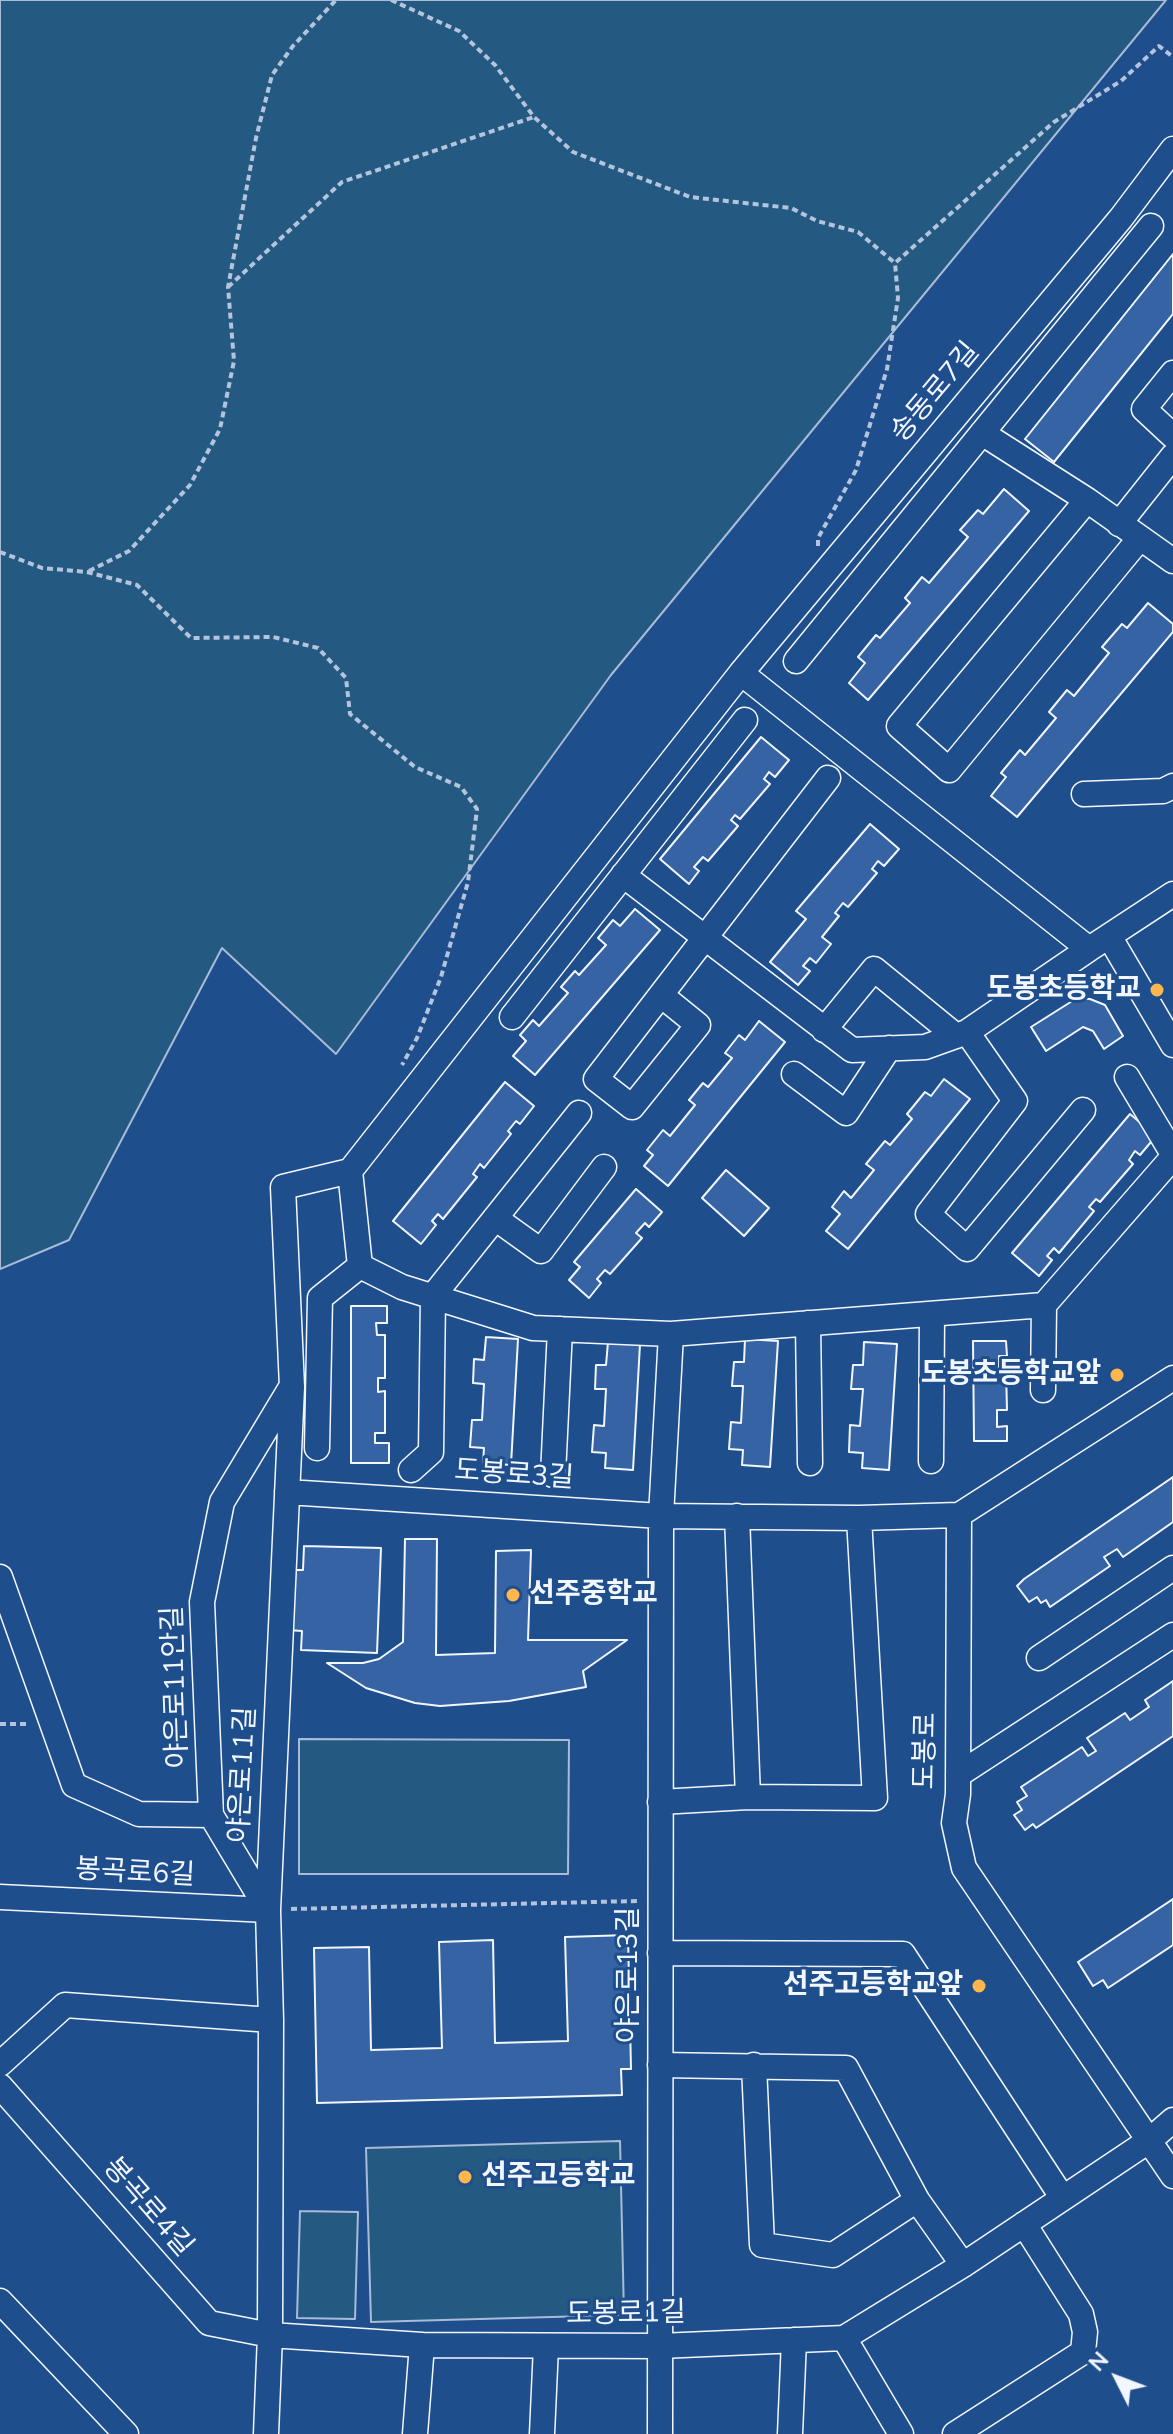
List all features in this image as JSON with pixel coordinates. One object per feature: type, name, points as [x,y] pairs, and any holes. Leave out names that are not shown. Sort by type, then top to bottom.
[{"type":"street","name":"송동로7길","points":[[350,1171],[741,673],[1121,218],[1173,149]]},
{"type":"street","points":[[796,661],[1151,226]]},
{"type":"street","points":[[1173,373],[1144,409],[1173,436]]},
{"type":"street","points":[[982,433],[1087,500],[1173,561]]},
{"type":"street","points":[[1119,524],[1173,456]]},
{"type":"street","points":[[1087,500],[899,726],[949,770],[1140,538]]},
{"type":"street","points":[[741,673],[1099,943],[1173,1045]]},
{"type":"street","points":[[512,1017],[745,720]]},
{"type":"street","points":[[661,995],[698,1025],[632,1107],[596,1079],[828,778]]},
{"type":"street","points":[[1084,794],[1163,791],[1173,786]]},
{"type":"street","points":[[623,875],[852,1050],[925,1047],[961,1034],[1173,894]]},
{"type":"street","points":[[824,1030],[874,969],[961,1034],[1015,1101],[928,1214],[967,1249],[1083,1110]]},
{"type":"street","points":[[794,1074],[846,1113],[889,1048]]},
{"type":"street","points":[[1043,1390],[1044,1305],[1173,1156],[1127,1077]]},
{"type":"street","points":[[411,1470],[431,1452],[433,1296],[579,1113]]},
{"type":"street","points":[[495,1218],[541,1251],[604,1167]]},
{"type":"street","points":[[350,1171],[360,1266]]},
{"type":"street","name":"야은로11길","points":[[266,2434],[270,2335],[271,2020],[268,1910],[292,1387],[283,1187],[350,1171]]},
{"type":"street","points":[[360,1266],[402,1287],[533,1328],[671,1334],[1044,1305]]},
{"type":"street","points":[[317,1448],[320,1298],[360,1266]]},
{"type":"street","points":[[931,1461],[932,1314]]},
{"type":"street","points":[[808,1323],[810,1463]]},
{"type":"street","points":[[553,1475],[560,1329]]},
{"type":"street","name":"야은로13길","points":[[660,2434],[661,1516],[671,1334]]},
{"type":"street","points":[[959,1515],[1173,1378]]},
{"type":"street","name":"야은로11안길","points":[[268,1910],[211,1815],[202,1602],[222,1502],[292,1387]]},
{"type":"street","name":"도봉로3길","points":[[287,1492],[661,1516],[859,1518],[959,1515]]},
{"type":"street","name":"도봉로","points":[[959,1515],[958,1775],[954,1823],[964,1868],[1173,2176]]},
{"type":"street","points":[[737,1516],[748,1797]]},
{"type":"street","points":[[660,1802],[748,1797],[875,1798],[859,1518]]},
{"type":"street","points":[[1039,1658],[1173,1568]]},
{"type":"street","points":[[0,1577],[74,1785],[139,1814],[211,1815]]},
{"type":"street","points":[[958,1775],[1173,1635]]},
{"type":"street","name":"봉곡로6길","points":[[0,1897],[268,1910]]},
{"type":"street","points":[[660,1953],[903,1954],[1062,2197]]},
{"type":"street","points":[[0,2064],[65,2005],[271,2020]]},
{"type":"street","points":[[660,2065],[846,2068],[917,2200],[963,2265]]},
{"type":"street","points":[[754,2065],[762,2245],[833,2255],[917,2200]]},
{"type":"street","name":"봉곡로4길","points":[[0,2086],[209,2323],[270,2335]]},
{"type":"street","name":"도봉로1길","points":[[270,2335],[422,2345],[546,2346],[660,2346],[844,2338],[963,2265],[1150,2140],[1173,2120]]},
{"type":"street","points":[[955,2434],[1083,2352],[1085,2332],[1081,2314],[1024,2224]]},
{"type":"street","points":[[0,2301],[126,2434]]},
{"type":"street","points":[[844,2338],[901,2434]]},
{"type":"street","points":[[790,2434],[794,2340]]},
{"type":"street","points":[[415,2434],[422,2345]]},
{"type":"street","points":[[542,2434],[546,2346]]},
{"type":"path","points":[[87,572],[129,551],[190,485],[220,429],[234,361],[228,287],[256,138],[272,75],[293,46],[336,0]]},
{"type":"path","points":[[391,0],[459,31],[495,65],[534,117],[573,152],[690,197],[791,208],[817,221],[858,232],[895,263],[898,298],[887,369],[856,470],[818,538],[818,581]]},
{"type":"path","points":[[895,263],[1054,122],[1121,81],[1159,46],[1173,57]]},
{"type":"path","points":[[228,287],[342,182],[534,117]]},
{"type":"path","points":[[0,552],[42,568],[87,572],[137,585],[191,638],[273,637],[318,648],[346,678],[350,714],[415,767],[461,787],[477,809],[468,882],[441,977],[417,1038],[395,1078]]},
{"type":"path","points":[[268,1910],[660,1900]]},
{"type":"shaded area","points":[[0,0],[1166,0],[611,675],[336,1054],[222,948],[69,1240],[0,1269]]},
{"type":"shaded area","points":[[299,1739],[569,1740],[568,1874],[299,1874]]},
{"type":"shaded area","points":[[620,2141],[624,2315],[371,2322],[366,2148]]},
{"type":"shaded area","points":[[300,2211],[358,2212],[355,2319],[297,2318]]},
{"type":"building","points":[[1173,254],[1173,314],[1054,462],[1025,439]]},
{"type":"building","points":[[1004,489],[1029,511],[868,700],[849,683],[865,663],[858,657],[876,635],[880,638],[910,603],[905,598],[922,577],[929,583],[968,537],[960,530],[978,510],[983,514]]},
{"type":"building","points":[[1148,603],[1173,624],[1173,632],[1017,817],[991,796],[1006,777],[1001,773],[1020,750],[1025,755],[1056,718],[1049,712],[1067,690],[1074,696],[1109,653],[1102,647],[1122,624],[1127,628]]},
{"type":"building","points":[[761,737],[789,760],[775,777],[769,772],[764,779],[770,784],[740,819],[735,815],[731,820],[738,826],[708,861],[703,857],[694,867],[699,871],[689,884],[660,859]]},
{"type":"building","points":[[870,824],[899,849],[884,866],[878,861],[872,869],[877,873],[848,907],[843,903],[835,913],[839,916],[822,937],[831,944],[816,963],[810,958],[803,966],[810,971],[798,985],[770,962],[806,919],[796,911]]},
{"type":"building","points":[[635,909],[660,930],[535,1075],[513,1056],[526,1041],[520,1035],[533,1020],[539,1026],[568,993],[561,987],[575,971],[579,975],[606,945],[598,938],[613,920],[620,926]]},
{"type":"building","points":[[1077,998],[1105,1005],[1123,1036],[1104,1049],[1093,1031],[1083,1027],[1046,1051],[1031,1027]]},
{"type":"building","points":[[759,1021],[785,1042],[668,1186],[644,1166],[653,1155],[647,1150],[663,1130],[670,1136],[695,1105],[689,1100],[703,1083],[708,1087],[732,1058],[725,1053],[739,1035],[745,1040]]},
{"type":"building","points":[[944,1079],[970,1099],[848,1249],[826,1231],[840,1214],[832,1207],[844,1191],[851,1198],[874,1170],[866,1164],[885,1141],[890,1145],[912,1119],[907,1114],[925,1092],[931,1096]]},
{"type":"building","points":[[505,1082],[534,1106],[520,1124],[516,1121],[508,1131],[511,1134],[484,1168],[480,1164],[473,1174],[477,1177],[443,1219],[438,1214],[432,1221],[436,1225],[421,1244],[393,1221]]},
{"type":"building","points":[[1130,1114],[1156,1136],[1140,1155],[1135,1151],[1129,1160],[1133,1164],[1100,1202],[1096,1199],[1089,1207],[1094,1211],[1059,1253],[1054,1248],[1047,1256],[1052,1260],[1039,1276],[1012,1253]]},
{"type":"building","points":[[726,1170],[769,1208],[744,1236],[702,1198]]},
{"type":"building","points":[[636,1189],[662,1212],[649,1227],[645,1223],[636,1233],[642,1238],[610,1274],[605,1270],[597,1279],[601,1283],[589,1298],[569,1280],[580,1267],[574,1262]]},
{"type":"building","points":[[351,1306],[387,1306],[387,1323],[376,1323],[377,1335],[385,1335],[385,1378],[378,1378],[378,1392],[385,1391],[385,1433],[375,1433],[375,1443],[389,1443],[389,1463],[351,1463]]},
{"type":"building","points":[[486,1337],[518,1339],[511,1465],[483,1463],[484,1448],[470,1447],[472,1420],[482,1420],[484,1384],[473,1383],[474,1359],[484,1360]]},
{"type":"building","points":[[745,1339],[778,1341],[770,1467],[742,1465],[743,1450],[729,1449],[731,1422],[741,1423],[743,1386],[732,1386],[734,1362],[744,1362]]},
{"type":"building","points":[[973,1341],[1006,1341],[1007,1356],[999,1356],[999,1370],[1006,1370],[1007,1410],[997,1410],[997,1427],[1007,1426],[1007,1441],[974,1441]]},
{"type":"building","points":[[608,1342],[640,1344],[633,1470],[605,1468],[606,1453],[592,1452],[594,1425],[604,1426],[606,1389],[595,1389],[596,1365],[606,1365]]},
{"type":"building","points":[[864,1342],[897,1344],[889,1470],[862,1468],[863,1453],[849,1452],[850,1425],[860,1426],[863,1389],[851,1389],[853,1365],[863,1365]]},
{"type":"building","points":[[1173,1477],[1173,1522],[1123,1557],[1117,1549],[1104,1557],[1110,1566],[1050,1607],[1046,1600],[1041,1603],[1037,1597],[1029,1602],[1017,1586],[1024,1579]]},
{"type":"building","name":"선주중학교","points":[[405,1539],[437,1539],[436,1655],[495,1653],[496,1551],[531,1550],[528,1640],[627,1640],[583,1671],[586,1687],[509,1701],[440,1706],[415,1703],[366,1688],[327,1663],[363,1663],[379,1659],[403,1642]]},
{"type":"building","points":[[304,1546],[381,1548],[377,1653],[301,1650],[302,1631],[288,1630],[291,1570],[303,1570]]},
{"type":"building","points":[[1173,1681],[1173,1736],[1036,1828],[1033,1824],[1025,1830],[1014,1815],[1022,1810],[1017,1802],[1027,1796],[1021,1787],[1082,1747],[1088,1756],[1096,1751],[1087,1738],[1125,1713],[1130,1720],[1149,1707],[1145,1700]]},
{"type":"building","points":[[1173,1899],[1173,1945],[1108,1988],[1103,1980],[1093,1986],[1078,1962]]},
{"type":"building","points":[[628,1935],[631,2069],[621,2069],[622,2095],[317,2103],[314,1948],[369,1947],[371,2050],[442,2048],[439,1942],[493,1940],[495,2043],[568,2041],[565,1937]]},
{"type":"place","name":"도봉초등학교","points":[[1157,990]]},
{"type":"place","name":"도봉초등학교앞","points":[[1117,1375]]},
{"type":"place","name":"선주중학교","points":[[513,1595]]},
{"type":"place","name":"선주고등학교앞","points":[[979,1986]]},
{"type":"place","name":"선주고등학교","points":[[465,2177]]}]
